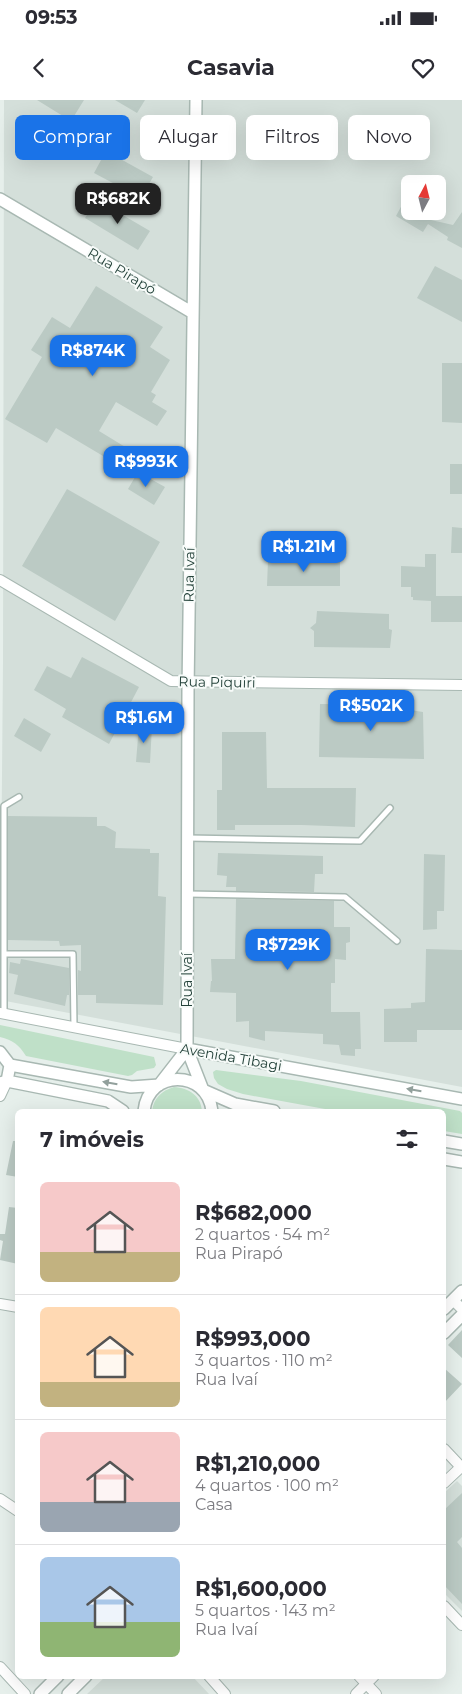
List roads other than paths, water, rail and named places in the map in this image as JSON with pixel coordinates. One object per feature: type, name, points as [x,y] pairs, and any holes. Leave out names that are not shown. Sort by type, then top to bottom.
[{"type":"street","name":"Rua Ivaí","points":[[196,100],[188,682],[187,1049],[212,1109]]},
{"type":"street","name":"Rua Pirapó","points":[[0,198],[193,313]]},
{"type":"street","name":"Rua Piquiri","points":[[0,580],[171,681],[462,685]]},
{"type":"street","name":"Avenida Tibagi","points":[[2,1014],[457,1098]]},
{"type":"street","points":[[0,1052],[10,1065],[130,1087],[159,1085],[187,1049]]},
{"type":"street","points":[[0,1096],[10,1065]]},
{"type":"street","points":[[145,1109],[149,1094],[159,1085],[165,1081],[178,1079],[192,1082],[203,1090],[235,1104],[263,1109]]},
{"type":"street","points":[[3,1082],[108,1101],[120,1109]]},
{"type":"street","points":[[457,1098],[462,1106]]},
{"type":"street","points":[[446,1141],[462,1144]]},
{"type":"street","points":[[446,1159],[462,1162]]},
{"type":"street","points":[[446,1307],[462,1291]]},
{"type":"street","points":[[453,1300],[462,1308]]},
{"type":"street","points":[[0,1304],[15,1306]]},
{"type":"street","points":[[446,1331],[462,1315]]},
{"type":"street","points":[[446,1451],[462,1467],[446,1481]]},
{"type":"street","points":[[0,1499],[15,1509]]},
{"type":"street","points":[[446,1609],[462,1625]]},
{"type":"street","points":[[0,1668],[25,1694]]},
{"type":"street","points":[[40,1694],[55,1679]]},
{"type":"street","points":[[68,1694],[83,1679]]},
{"type":"street","points":[[212,1679],[226,1694]]},
{"type":"street","points":[[356,1694],[363,1680],[376,1694]]},
{"type":"lane","points":[[2,1014],[4,806],[19,796]]},
{"type":"lane","points":[[187,838],[360,840],[390,808]]},
{"type":"lane","points":[[187,894],[345,897],[397,941]]},
{"type":"lane","points":[[4,954],[73,954],[74,1028]]}]
